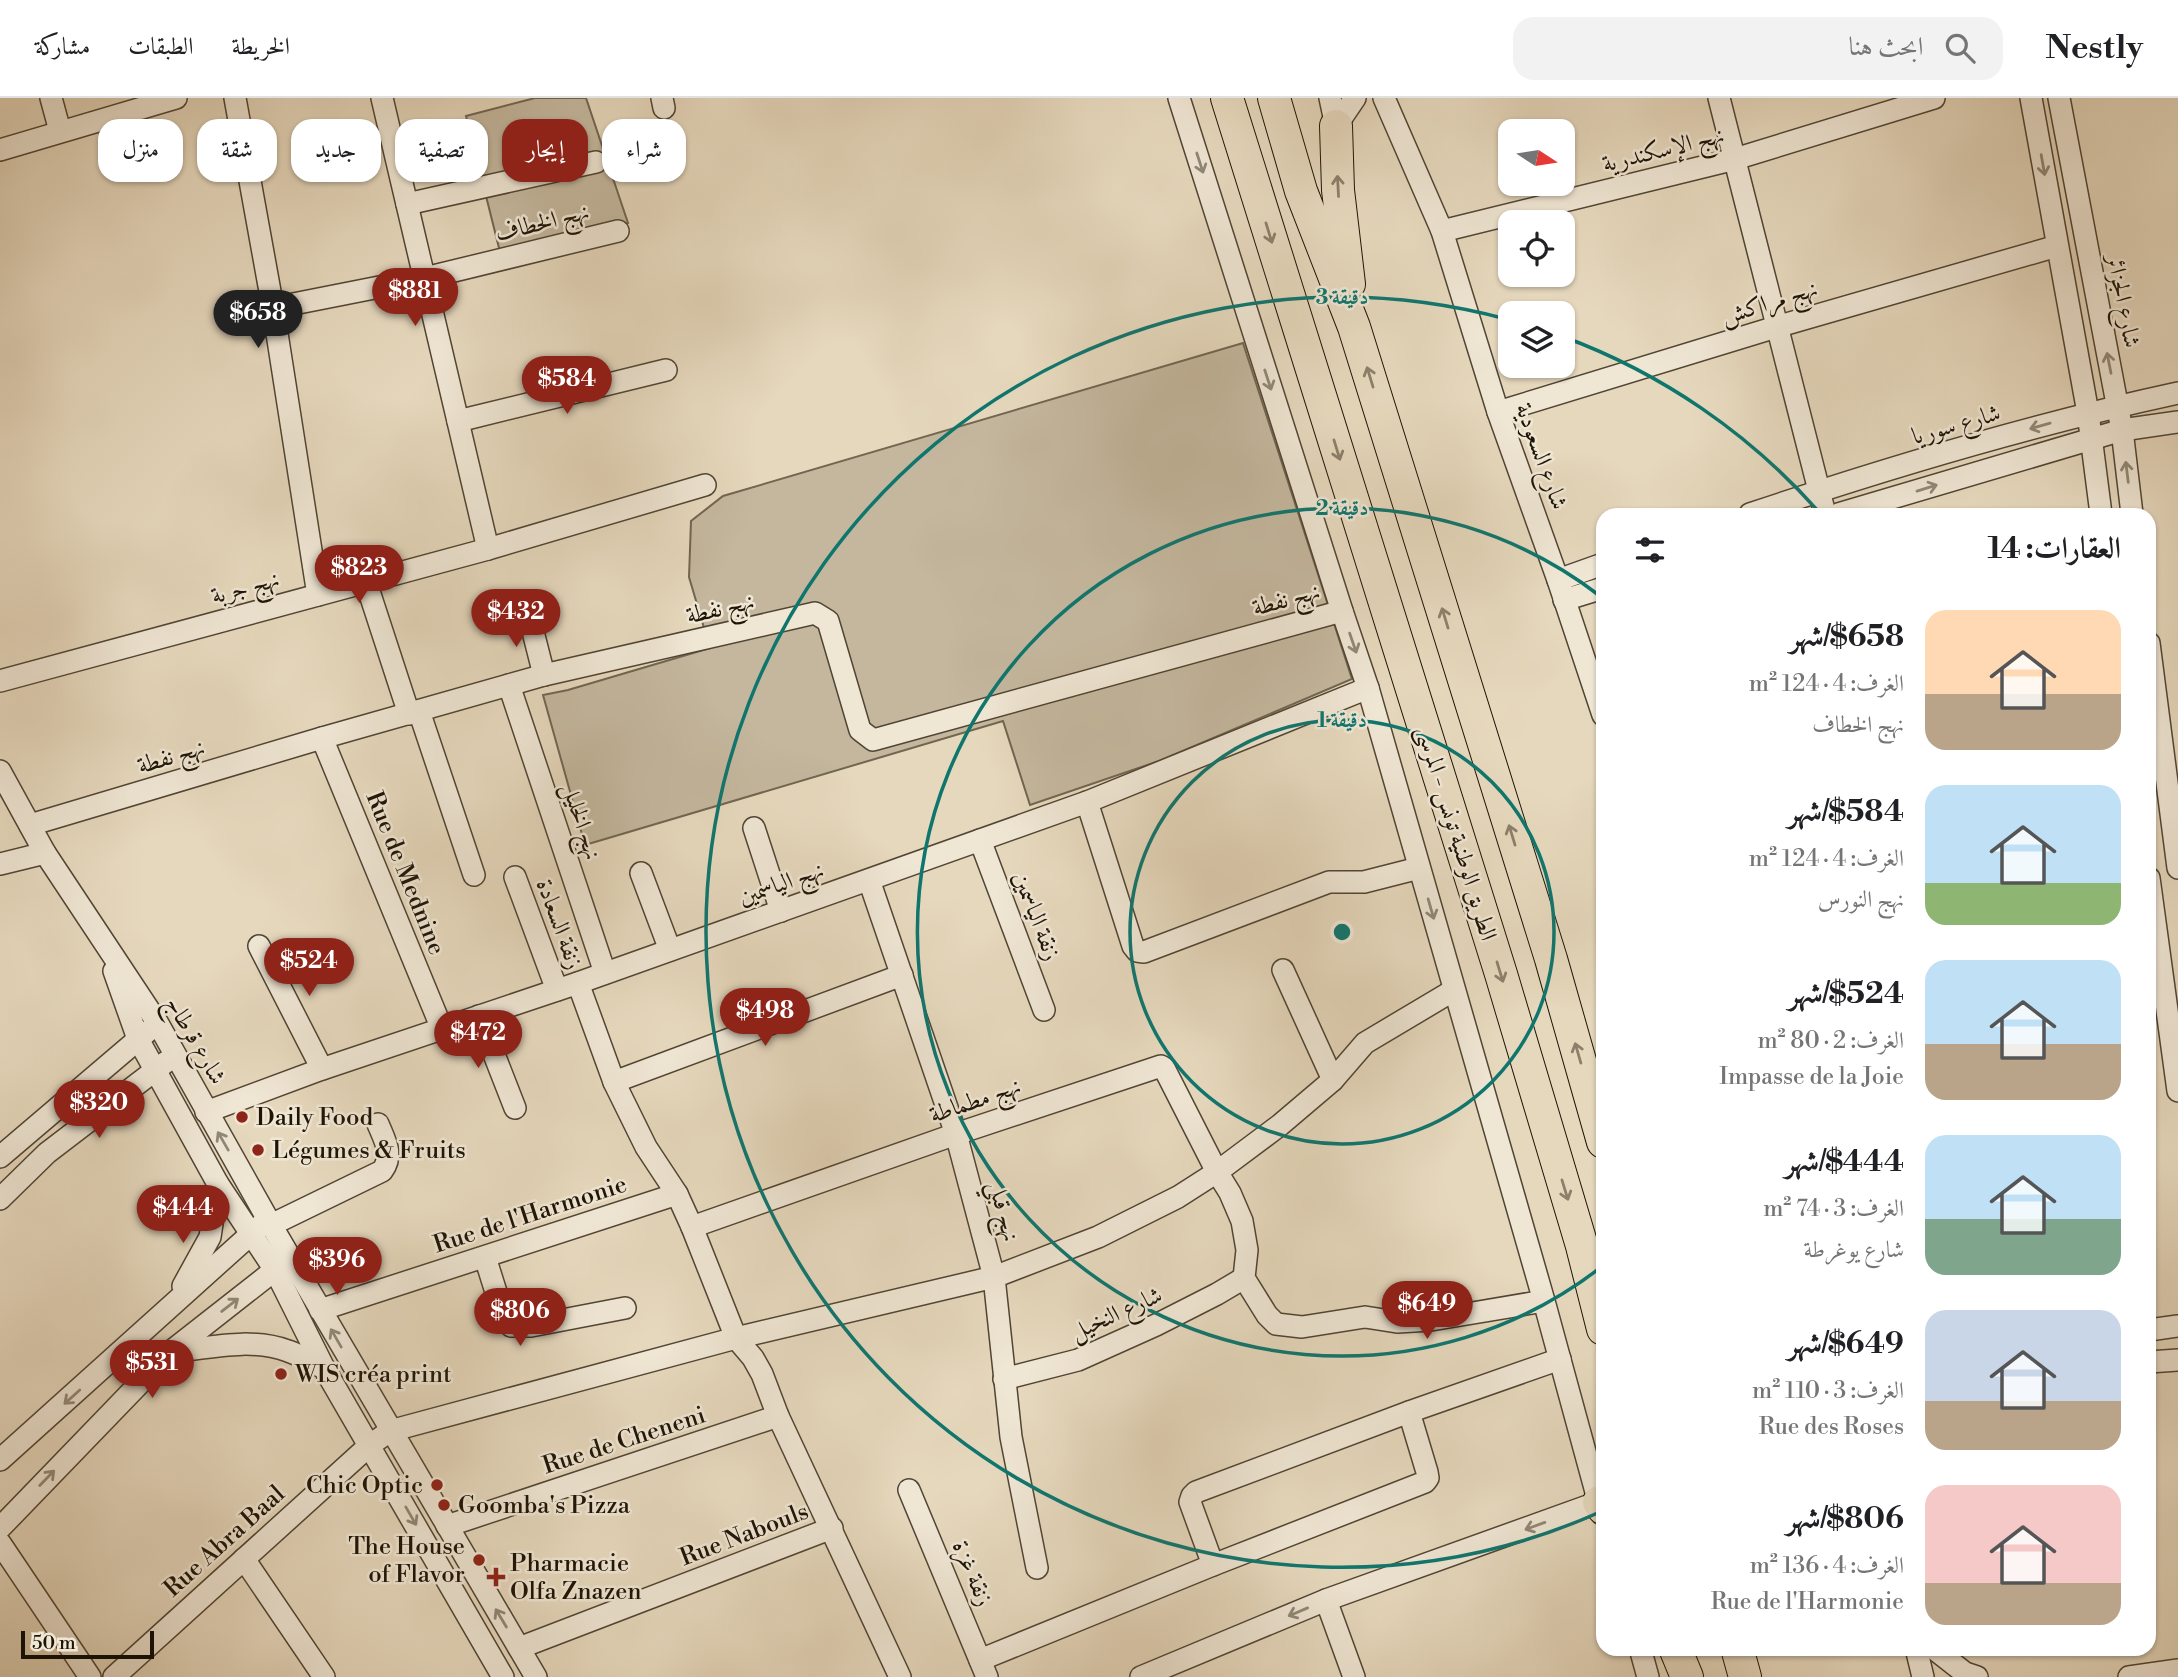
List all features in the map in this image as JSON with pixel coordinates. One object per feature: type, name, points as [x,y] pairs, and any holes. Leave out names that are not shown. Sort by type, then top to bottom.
[{"type":"highway","points":[[1211,98],[1258,197]]},
{"type":"highway","name":"الطريق الوطنية تونس - المرسى","points":[[1227,98],[1501,974],[1596,1301]]},
{"type":"highway","points":[[1274,98],[1301,191],[1354,327],[1551,960],[1596,1118]]},
{"type":"highway","points":[[1333,112],[1338,190],[1354,327]]},
{"type":"highway","points":[[1679,1656],[1689,1677]]},
{"type":"highway","points":[[1685,1656],[1689,1677]]},
{"type":"highway","points":[[1739,1656],[1745,1677]]},
{"type":"street","points":[[51,98],[60,131]]},
{"type":"street","points":[[0,149],[176,98]]},
{"type":"street","points":[[235,98],[273,308],[318,595]]},
{"type":"street","points":[[382,98],[488,549]]},
{"type":"street","points":[[1179,98],[1368,688],[1596,1488]]},
{"type":"street","points":[[1333,112],[1355,98]]},
{"type":"street","name":"شارع السعودية","points":[[1384,98],[1442,231],[1498,412],[1596,695]]},
{"type":"street","points":[[1719,98],[1823,508]]},
{"type":"street","name":"نهج الإسكندرية","points":[[1442,231],[1735,159],[1885,105],[1934,98]]},
{"type":"street","points":[[2031,98],[2088,413],[2100,508]]},
{"type":"street","name":"شارع الجزائر","points":[[2059,98],[2122,430],[2132,508]]},
{"type":"street","points":[[407,204],[596,162]]},
{"type":"street","name":"نهج الخطاف","points":[[273,308],[425,278],[618,231]]},
{"type":"street","name":"نهج مراكش","points":[[1498,412],[1776,327],[2057,246]]},
{"type":"street","points":[[458,421],[666,370]]},
{"type":"street","name":"شارع سوريا","points":[[1768,508],[2088,413],[2178,393]]},
{"type":"street","points":[[1858,508],[2122,430],[2178,422]]},
{"type":"street","name":"نهج جربة","points":[[0,681],[488,549],[705,485]]},
{"type":"street","points":[[1558,580],[1596,566]]},
{"type":"street","points":[[366,582],[474,875]]},
{"type":"street","points":[[1564,600],[1596,590]]},
{"type":"street","name":"نهج نفطة","points":[[30,825],[509,685],[815,613],[828,621],[860,730],[873,740],[1342,611]]},
{"type":"street","points":[[528,612],[544,676]]},
{"type":"street","name":"نهج الخليل","points":[[509,685],[605,973]]},
{"type":"street","name":"نهج الياسمين","points":[[206,1112],[1087,802],[1368,688]]},
{"type":"street","points":[[2156,700],[2178,867]]},
{"type":"street","name":"Rue de Mednine","points":[[322,738],[442,1029]]},
{"type":"street","name":"شارع قرطاج","points":[[0,771],[45,853],[157,1023],[206,1112],[282,1264],[324,1368],[370,1445],[492,1673]]},
{"type":"street","points":[[1087,802],[1133,946],[1138,951],[1144,952],[1329,882],[1364,882],[1419,868]]},
{"type":"street","points":[[754,828],[781,911]]},
{"type":"street","name":"زنقة الياسمين","points":[[981,840],[1044,1010]]},
{"type":"street","points":[[0,864],[45,853]]},
{"type":"street","points":[[641,873],[670,950]]},
{"type":"street","name":"زنقة السعادة","points":[[515,877],[556,990]]},
{"type":"street","name":"نهج قبلي","points":[[869,880],[956,1134],[994,1277],[999,1304],[1011,1437],[1037,1568]]},
{"type":"street","name":"شارع قرطاج","points":[[102,939],[138,1039],[218,1184],[263,1226]]},
{"type":"street","points":[[2156,941],[2166,1032],[2178,1091]]},
{"type":"street","points":[[259,946],[322,1069]]},
{"type":"street","points":[[1283,970],[1333,1080]]},
{"type":"street","points":[[614,1082],[902,975]]},
{"type":"street","points":[[578,983],[614,1082],[646,1147],[677,1194],[736,1338],[762,1374],[778,1416],[832,1528],[893,1675]]},
{"type":"street","name":"Rue Abra Baal","points":[[114,1677],[370,1445],[390,1431],[736,1338],[994,1277],[1098,1237],[1178,1197],[1217,1172],[1280,1125],[1333,1080],[1365,1044],[1454,990]]},
{"type":"street","points":[[479,1016],[515,1108]]},
{"type":"street","points":[[0,1157],[157,1023]]},
{"type":"street","points":[[0,1199],[47,1153],[175,1056]]},
{"type":"street","name":"نهج مطماطة","points":[[692,1227],[956,1134],[1161,1066],[1217,1172]]},
{"type":"street","points":[[0,1460],[263,1226],[382,1171],[388,1163],[389,1152],[378,1124]]},
{"type":"street","points":[[1217,1172],[1242,1221],[1247,1250],[1244,1278],[1276,1325],[1302,1327],[1365,1317],[1397,1322],[1431,1320],[1544,1301]]},
{"type":"street","points":[[167,1312],[210,1237],[218,1184]]},
{"type":"street","name":"Rue de l'Harmonie","points":[[320,1310],[677,1194]]},
{"type":"street","points":[[485,1257],[501,1308],[511,1326],[531,1326],[625,1308]]},
{"type":"street","points":[[0,1528],[169,1353],[282,1264]]},
{"type":"street","name":"شارع قرطاج","points":[[282,1264],[320,1310],[536,1677]]},
{"type":"street","name":"شارع النخيل","points":[[1004,1379],[1078,1360],[1168,1319],[1244,1278]]},
{"type":"street","points":[[2156,1329],[2178,1326]]},
{"type":"street","points":[[169,1353],[223,1345],[270,1346],[287,1350],[324,1368]]},
{"type":"street","points":[[1213,1565],[1192,1509],[1192,1496],[1409,1412],[1560,1359]]},
{"type":"street","points":[[2156,1362],[2178,1360]]},
{"type":"street","points":[[984,1668],[1213,1565],[1425,1482],[1428,1478],[1427,1472],[1409,1412]]},
{"type":"street","name":"Rue de Cheneni","points":[[447,1526],[778,1416]]},
{"type":"street","name":"زنقة غزة","points":[[909,1490],[984,1668]]},
{"type":"street","points":[[1149,1675],[1326,1600],[1596,1511]]},
{"type":"street","name":"Rue Nabouls","points":[[519,1648],[832,1528]]},
{"type":"street","points":[[0,1543],[90,1677]]},
{"type":"street","points":[[244,1559],[324,1677]]},
{"type":"street","points":[[1326,1600],[1354,1677]]},
{"type":"street","points":[[1642,1656],[1648,1677]]},
{"type":"street","points":[[1918,1656],[1923,1677]]},
{"type":"street","points":[[1943,1656],[1965,1673],[1977,1677]]},
{"type":"street","points":[[2129,1677],[2178,1670]]},
{"type":"shaded area","points":[[535,98],[586,98],[602,146],[602,182],[614,182],[628,223],[500,252],[482,182],[488,182],[488,119],[467,119],[466,116]]},
{"type":"shaded area","points":[[1243,343],[1352,679],[1159,761],[1030,805],[1003,721],[585,845],[543,695],[710,648],[689,577],[691,521],[723,496]]},
{"type":"place","name":"Daily Food","points":[[242,1117]]},
{"type":"place","name":"Légumes & Fruits","points":[[258,1150]]},
{"type":"place","name":"WIS créa print","points":[[281,1374]]},
{"type":"place","name":"Chic Optic","points":[[437,1485]]},
{"type":"place","name":"Goomba's Pizza","points":[[444,1505]]},
{"type":"place","name":"The House of Flavor","points":[[479,1560]]},
{"type":"place","name":"Pharmacie Olfa Znazen","points":[[496,1577]]}]
